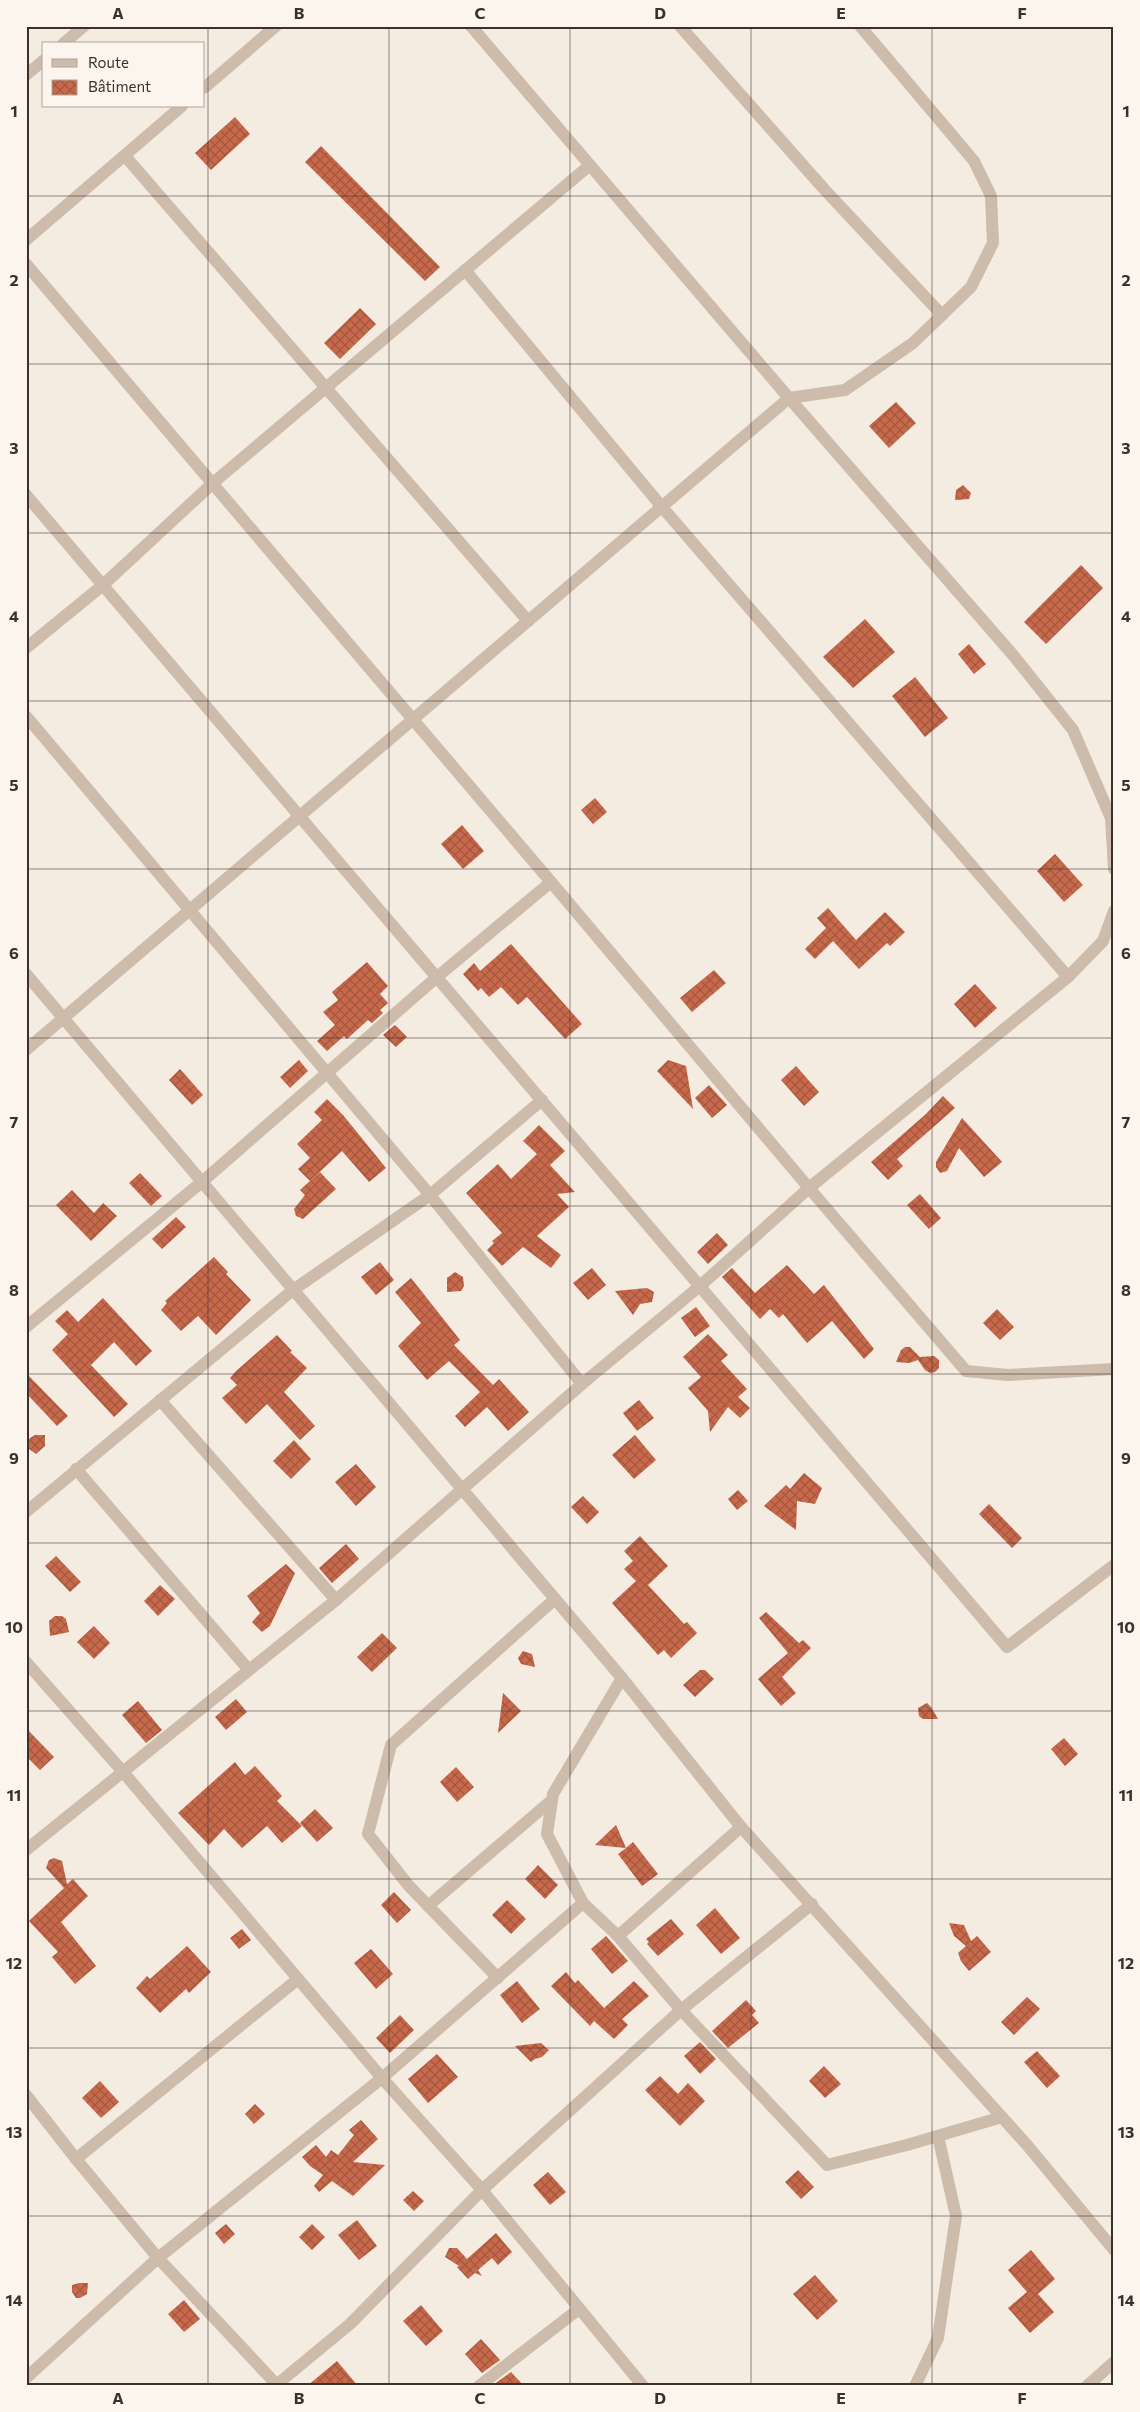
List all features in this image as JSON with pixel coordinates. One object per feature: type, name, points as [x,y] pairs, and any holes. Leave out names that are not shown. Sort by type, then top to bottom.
[{"type":"street","points":[[66,42],[84,26]]},
{"type":"street","points":[[205,87],[276,26]]},
{"type":"street","points":[[471,26],[789,398],[1013,655],[1073,730],[1112,818],[1114,868]]},
{"type":"street","points":[[680,26],[824,189],[942,315]]},
{"type":"street","points":[[26,1050],[789,398],[845,390],[913,343],[971,287],[993,243],[991,196],[974,161],[860,26]]},
{"type":"street","points":[[26,75],[42,62]]},
{"type":"street","points":[[26,240],[180,108]]},
{"type":"street","points":[[125,156],[528,621]]},
{"type":"street","points":[[26,648],[103,584],[212,483],[590,164]]},
{"type":"street","points":[[26,264],[966,1371],[1008,1375],[1113,1368]]},
{"type":"street","points":[[465,270],[662,507],[1068,977]]},
{"type":"street","points":[[26,495],[1007,1647],[1114,1565]]},
{"type":"street","points":[[26,716],[430,1194],[582,1384]]},
{"type":"street","points":[[26,1326],[203,1181],[329,1074],[437,977],[552,882]]},
{"type":"street","points":[[26,1850],[124,1773],[248,1669],[336,1600],[582,1384],[700,1286],[809,1188],[1068,977],[1103,941],[1114,911]]},
{"type":"street","points":[[26,974],[622,1678],[741,1827],[1002,2117],[1114,2250]]},
{"type":"street","points":[[26,1512],[293,1290],[430,1194],[542,1100]]},
{"type":"street","points":[[160,1400],[336,1600]]},
{"type":"street","points":[[76,1469],[248,1669]]},
{"type":"street","points":[[498,1978],[409,1886],[368,1834],[391,1745],[555,1599]]},
{"type":"street","points":[[26,1662],[124,1773],[382,2078],[482,2190],[643,2386]]},
{"type":"street","points":[[622,1678],[553,1794],[547,1834],[583,1903],[618,1936],[681,2010],[827,2165],[1002,2117]]},
{"type":"street","points":[[428,1906],[552,1800]]},
{"type":"street","points":[[618,1936],[741,1827]]},
{"type":"street","points":[[26,2378],[158,2258],[382,2078],[583,1903]]},
{"type":"street","points":[[26,2095],[76,2160],[158,2258],[276,2385],[350,2324],[482,2190],[681,2010],[812,1904]]},
{"type":"street","points":[[76,2160],[298,1979]]},
{"type":"street","points":[[915,2386],[938,2338],[956,2216],[938,2136]]},
{"type":"street","points":[[479,2386],[580,2309]]},
{"type":"street","points":[[1087,2386],[1114,2362]]},
{"type":"building","points":[[235,117],[250,134],[211,170],[195,153]]},
{"type":"building","points":[[321,146],[440,267],[425,281],[305,162]]},
{"type":"building","points":[[360,308],[376,324],[340,359],[324,343]]},
{"type":"building","points":[[896,402],[916,423],[889,448],[869,426]]},
{"type":"building","points":[[963,485],[971,493],[969,499],[955,500],[956,490]]},
{"type":"building","points":[[1081,565],[1103,588],[1046,644],[1024,622]]},
{"type":"building","points":[[865,619],[895,652],[853,688],[823,657]]},
{"type":"building","points":[[969,644],[986,664],[974,674],[958,654]]},
{"type":"building","points":[[915,677],[948,718],[925,737],[892,696]]},
{"type":"building","points":[[595,798],[607,812],[593,824],[581,810]]},
{"type":"building","points":[[462,825],[484,851],[463,869],[441,844]]},
{"type":"building","points":[[1055,854],[1083,885],[1064,902],[1037,871]]},
{"type":"building","points":[[828,908],[856,940],[885,912],[905,932],[890,946],[887,943],[859,969],[833,941],[815,959],[805,949],[826,928],[817,918]]},
{"type":"building","points":[[511,944],[582,1024],[565,1039],[527,997],[518,1005],[501,987],[489,997],[481,988],[478,991],[463,974],[474,963],[480,971]]},
{"type":"building","points":[[367,962],[388,986],[380,994],[388,1003],[380,1010],[383,1013],[372,1023],[368,1020],[347,1039],[344,1036],[327,1051],[317,1041],[335,1025],[323,1012],[338,1000],[332,992]]},
{"type":"building","points":[[714,970],[726,983],[692,1012],[680,998]]},
{"type":"building","points":[[975,984],[997,1008],[975,1028],[954,1004]]},
{"type":"building","points":[[395,1025],[407,1037],[396,1047],[383,1035]]},
{"type":"building","points":[[299,1060],[308,1071],[290,1088],[280,1077]]},
{"type":"building","points":[[668,1060],[686,1066],[693,1109],[657,1071]]},
{"type":"building","points":[[796,1066],[819,1092],[804,1106],[781,1080]]},
{"type":"building","points":[[180,1069],[203,1095],[192,1105],[169,1080]]},
{"type":"building","points":[[709,1085],[727,1105],[712,1118],[695,1098]]},
{"type":"building","points":[[943,1096],[955,1108],[897,1159],[903,1166],[888,1180],[871,1162],[926,1114]]},
{"type":"building","points":[[327,1099],[343,1115],[386,1168],[369,1182],[342,1151],[310,1181],[298,1169],[310,1158],[297,1144],[322,1120],[314,1112]]},
{"type":"building","points":[[962,1118],[1002,1162],[984,1177],[959,1148],[947,1171],[940,1173],[936,1167],[936,1162]]},
{"type":"building","points":[[539,1125],[565,1151],[550,1165],[575,1192],[557,1194],[569,1207],[537,1236],[561,1255],[551,1268],[523,1247],[502,1266],[487,1250],[494,1243],[492,1241],[502,1233],[466,1193],[498,1164],[511,1179],[537,1154],[523,1141]]},
{"type":"building","points":[[320,1172],[336,1189],[303,1219],[296,1216],[294,1209],[305,1195],[300,1190]]},
{"type":"building","points":[[140,1173],[162,1196],[151,1206],[129,1183]]},
{"type":"building","points":[[72,1190],[94,1213],[103,1203],[117,1216],[91,1241],[56,1205]]},
{"type":"building","points":[[920,1194],[941,1218],[929,1229],[907,1205]]},
{"type":"building","points":[[176,1217],[186,1227],[162,1249],[152,1239]]},
{"type":"building","points":[[717,1233],[728,1245],[708,1264],[697,1252]]},
{"type":"building","points":[[214,1257],[228,1272],[226,1274],[251,1300],[216,1335],[198,1316],[181,1331],[161,1310],[167,1303],[165,1301]]},
{"type":"building","points":[[380,1262],[394,1280],[376,1295],[361,1277]]},
{"type":"building","points":[[787,1265],[814,1294],[824,1285],[874,1349],[864,1359],[832,1321],[807,1343],[783,1314],[779,1318],[770,1309],[760,1319],[722,1277],[732,1268],[755,1293]]},
{"type":"building","points":[[592,1268],[606,1285],[588,1300],[573,1283]]},
{"type":"building","points":[[455,1272],[463,1277],[464,1286],[461,1291],[447,1292],[447,1278]]},
{"type":"building","points":[[411,1278],[460,1340],[454,1345],[493,1385],[499,1379],[529,1412],[508,1431],[487,1407],[465,1427],[455,1416],[480,1392],[449,1361],[427,1380],[398,1346],[421,1323],[395,1292]]},
{"type":"building","points":[[647,1288],[654,1292],[652,1302],[640,1304],[633,1315],[615,1291]]},
{"type":"building","points":[[103,1298],[152,1351],[136,1366],[114,1342],[91,1365],[128,1404],[114,1417],[52,1350],[68,1334],[55,1321],[67,1310],[78,1322]]},
{"type":"building","points":[[696,1307],[710,1326],[695,1337],[681,1318]]},
{"type":"building","points":[[997,1309],[1014,1327],[1000,1340],[983,1323]]},
{"type":"building","points":[[708,1334],[728,1355],[721,1361],[747,1389],[738,1397],[750,1408],[740,1418],[728,1407],[710,1432],[708,1411],[688,1388],[701,1377],[683,1357]]},
{"type":"building","points":[[277,1335],[292,1351],[290,1352],[307,1368],[284,1392],[315,1426],[300,1440],[267,1404],[246,1424],[222,1398],[237,1385],[230,1378],[236,1371]]},
{"type":"building","points":[[905,1347],[910,1347],[920,1357],[934,1356],[939,1360],[939,1368],[935,1372],[930,1373],[925,1370],[918,1360],[909,1363],[896,1362],[901,1350]]},
{"type":"building","points":[[26,1373],[68,1416],[57,1426],[26,1393]]},
{"type":"building","points":[[639,1400],[654,1418],[637,1431],[623,1413]]},
{"type":"building","points":[[35,1435],[45,1435],[45,1446],[36,1454],[29,1449],[27,1444],[30,1438]]},
{"type":"building","points":[[635,1435],[656,1460],[634,1479],[612,1455]]},
{"type":"building","points":[[294,1440],[311,1459],[291,1479],[273,1461]]},
{"type":"building","points":[[356,1464],[376,1487],[356,1506],[335,1482]]},
{"type":"building","points":[[804,1473],[822,1488],[815,1504],[797,1501],[796,1530],[764,1506],[786,1485],[790,1489]]},
{"type":"building","points":[[738,1490],[748,1501],[737,1510],[728,1499]]},
{"type":"building","points":[[583,1496],[599,1512],[587,1524],[571,1507]]},
{"type":"building","points":[[989,1504],[1022,1538],[1012,1548],[979,1514]]},
{"type":"building","points":[[640,1536],[668,1566],[648,1585],[684,1624],[687,1622],[697,1633],[671,1658],[664,1650],[658,1655],[612,1603],[636,1581],[624,1569],[633,1561],[624,1551]]},
{"type":"building","points":[[346,1544],[359,1559],[332,1583],[319,1568]]},
{"type":"building","points":[[56,1556],[81,1582],[70,1592],[45,1566]]},
{"type":"building","points":[[286,1564],[295,1573],[270,1626],[262,1632],[252,1622],[260,1613],[247,1596]]},
{"type":"building","points":[[160,1585],[175,1599],[158,1616],[144,1601]]},
{"type":"building","points":[[766,1612],[799,1643],[803,1640],[811,1648],[782,1677],[796,1693],[781,1706],[758,1679],[788,1653],[759,1618]]},
{"type":"building","points":[[55,1616],[62,1616],[66,1619],[69,1632],[50,1636],[49,1621]]},
{"type":"building","points":[[94,1626],[110,1643],[94,1659],[77,1642]]},
{"type":"building","points":[[382,1633],[397,1648],[372,1672],[357,1657]]},
{"type":"building","points":[[523,1651],[532,1654],[535,1667],[521,1664],[518,1658]]},
{"type":"building","points":[[700,1670],[705,1670],[714,1679],[695,1697],[683,1685]]},
{"type":"building","points":[[503,1693],[521,1711],[498,1733]]},
{"type":"building","points":[[236,1699],[247,1712],[226,1730],[215,1717]]},
{"type":"building","points":[[138,1701],[162,1730],[146,1743],[122,1715]]},
{"type":"building","points":[[927,1703],[938,1719],[923,1719],[919,1716],[918,1708]]},
{"type":"building","points":[[26,1728],[54,1757],[40,1770],[26,1756]]},
{"type":"building","points":[[1064,1738],[1078,1754],[1065,1766],[1051,1749]]},
{"type":"building","points":[[235,1762],[245,1775],[255,1766],[282,1796],[277,1801],[302,1826],[282,1843],[267,1826],[242,1848],[224,1829],[209,1845],[178,1813]]},
{"type":"building","points":[[456,1767],[474,1787],[457,1802],[440,1782]]},
{"type":"building","points":[[315,1809],[333,1828],[317,1842],[300,1823]]},
{"type":"building","points":[[616,1825],[626,1848],[595,1845]]},
{"type":"building","points":[[633,1842],[658,1874],[642,1886],[618,1854]]},
{"type":"building","points":[[54,1858],[62,1861],[67,1884],[73,1879],[88,1896],[61,1922],[96,1966],[75,1984],[52,1957],[58,1952],[29,1921],[64,1888],[46,1868],[49,1860]]},
{"type":"building","points":[[538,1865],[558,1885],[545,1899],[525,1879]]},
{"type":"building","points":[[394,1892],[411,1910],[397,1923],[381,1905]]},
{"type":"building","points":[[507,1900],[526,1919],[511,1934],[492,1915]]},
{"type":"building","points":[[715,1908],[740,1938],[721,1954],[696,1925]]},
{"type":"building","points":[[671,1919],[684,1934],[658,1956],[647,1944],[649,1942],[646,1939]]},
{"type":"building","points":[[949,1923],[964,1925],[971,1941],[977,1936],[991,1952],[969,1971],[961,1961],[958,1953],[966,1946],[954,1936]]},
{"type":"building","points":[[242,1929],[251,1940],[239,1949],[230,1938]]},
{"type":"building","points":[[606,1936],[628,1961],[612,1974],[591,1949]]},
{"type":"building","points":[[187,1946],[211,1972],[189,1993],[186,1989],[160,2013],[136,1988],[147,1976],[150,1979]]},
{"type":"building","points":[[371,1949],[393,1974],[376,1989],[354,1963]]},
{"type":"building","points":[[566,1972],[575,1983],[578,1980],[604,2008],[634,1981],[649,1996],[622,2019],[628,2025],[614,2039],[594,2021],[590,2026],[551,1986]]},
{"type":"building","points":[[517,1981],[540,2009],[522,2023],[500,1995]]},
{"type":"building","points":[[1027,1997],[1040,2009],[1014,2035],[1001,2022]]},
{"type":"building","points":[[746,2000],[756,2011],[752,2015],[759,2023],[728,2048],[712,2031]]},
{"type":"building","points":[[400,2015],[414,2030],[390,2053],[376,2038]]},
{"type":"building","points":[[700,2042],[716,2059],[700,2074],[684,2056]]},
{"type":"building","points":[[541,2043],[549,2050],[542,2057],[531,2062],[515,2046]]},
{"type":"building","points":[[1037,2051],[1060,2076],[1047,2088],[1024,2062]]},
{"type":"building","points":[[437,2054],[458,2077],[428,2103],[408,2079]]},
{"type":"building","points":[[824,2066],[841,2084],[825,2098],[809,2081]]},
{"type":"building","points":[[660,2076],[678,2094],[688,2083],[705,2101],[680,2126],[645,2090]]},
{"type":"building","points":[[100,2081],[119,2102],[101,2118],[82,2098]]},
{"type":"building","points":[[255,2104],[265,2114],[254,2124],[245,2114]]},
{"type":"building","points":[[361,2120],[378,2139],[353,2162],[385,2165],[353,2196],[332,2181],[319,2192],[314,2186],[323,2175],[310,2166],[302,2157],[316,2145],[326,2157],[331,2150],[338,2155],[354,2135],[349,2130]]},
{"type":"building","points":[[798,2170],[814,2187],[801,2199],[785,2182]]},
{"type":"building","points":[[548,2172],[566,2192],[550,2205],[533,2185]]},
{"type":"building","points":[[413,2191],[424,2201],[414,2211],[403,2200]]},
{"type":"building","points":[[357,2220],[377,2246],[359,2260],[338,2235]]},
{"type":"building","points":[[226,2224],[235,2234],[224,2244],[215,2233]]},
{"type":"building","points":[[312,2224],[325,2237],[312,2250],[299,2237]]},
{"type":"building","points":[[496,2233],[512,2252],[498,2265],[492,2258],[478,2270],[482,2276],[475,2273],[468,2279],[457,2267],[459,2266],[445,2257],[449,2248],[457,2248],[467,2259]]},
{"type":"building","points":[[1031,2250],[1055,2279],[1038,2294],[1054,2312],[1030,2333],[1008,2308],[1027,2292],[1008,2270]]},
{"type":"building","points":[[815,2275],[838,2301],[817,2320],[793,2294]]},
{"type":"building","points":[[88,2283],[87,2294],[76,2298],[72,2292],[72,2285]]},
{"type":"building","points":[[184,2300],[200,2319],[184,2332],[168,2314]]},
{"type":"building","points":[[421,2305],[443,2331],[426,2346],[403,2321]]},
{"type":"building","points":[[481,2339],[500,2360],[482,2373],[465,2354]]},
{"type":"building","points":[[337,2361],[358,2386],[307,2386]]},
{"type":"building","points":[[511,2372],[524,2386],[493,2385]]}]
